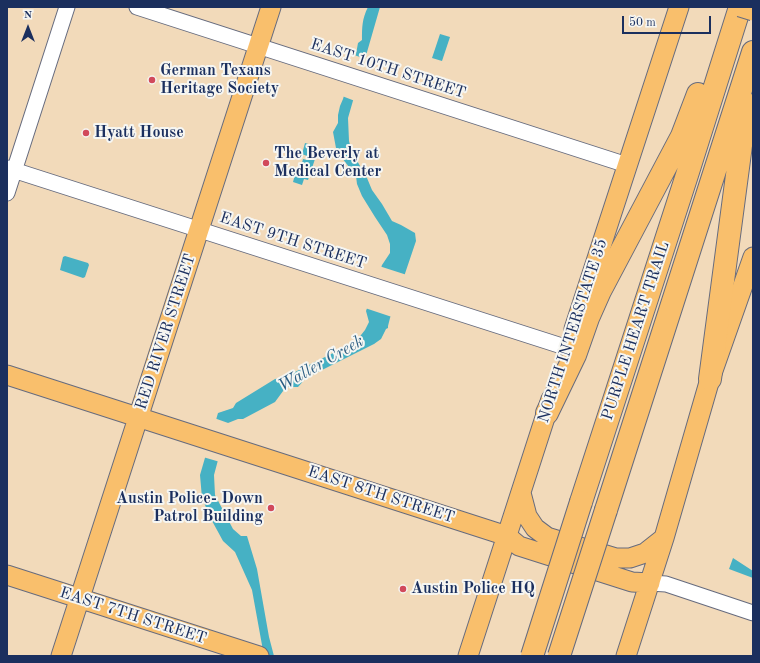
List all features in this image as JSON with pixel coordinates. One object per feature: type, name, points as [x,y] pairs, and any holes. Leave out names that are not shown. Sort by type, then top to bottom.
[{"type":"highway","points":[[547,413],[574,355],[600,291],[682,136],[700,90],[726,7]]},
{"type":"highway","name":"PURPLE HEART TRAIL","points":[[532,656],[740,7]]},
{"type":"highway","name":"PURPLE HEART TRAIL","points":[[559,656],[753,52]]},
{"type":"highway","points":[[710,379],[741,145],[753,94]]},
{"type":"main road","name":"RED RIVER STREET","points":[[61,656],[271,7]]},
{"type":"main road","name":"NORTH INTERSTATE 35","points":[[468,656],[679,7]]},
{"type":"main road","points":[[740,7],[753,11]]},
{"type":"main road","points":[[626,656],[664,538],[710,379],[753,257]]},
{"type":"main road","name":"EAST 8TH STREET","points":[[7,375],[507,536],[519,546],[632,582],[650,583]]},
{"type":"main road","points":[[521,493],[527,516],[535,528],[548,537],[616,558],[630,558],[644,553],[664,538]]},
{"type":"main road","name":"EAST 7TH STREET","points":[[7,575],[254,655]]},
{"type":"street","points":[[7,193],[11,169],[67,7]]},
{"type":"street","name":"EAST 10TH STREET","points":[[137,7],[627,165]]},
{"type":"street","name":"EAST 9TH STREET","points":[[11,169],[568,348]]},
{"type":"street","name":"EAST 8TH STREET","points":[[650,583],[666,584],[753,613]]},
{"type":"water","name":"Waller Creek","points":[[368,7],[380,7],[348,118],[349,141],[352,152],[372,190],[392,221],[415,233],[416,241],[388,328],[381,339],[374,344],[306,378],[298,387],[286,387],[275,402],[243,419],[238,419],[228,423],[214,475],[215,495],[233,529],[241,536],[247,536],[257,569],[269,637],[274,656],[264,656],[252,590],[235,552],[223,541],[211,519],[202,498],[200,475],[218,413],[233,408],[236,403],[275,379],[287,377],[357,340],[369,322],[366,311],[382,265],[390,253],[390,244],[387,235],[362,196],[357,184],[356,176],[336,148],[333,132],[338,123],[340,106],[358,43],[362,40],[363,23]]},
{"type":"water","points":[[440,34],[450,37],[442,61],[432,58]]},
{"type":"water","points":[[305,143],[315,146],[313,151],[317,153],[308,180],[304,179],[302,185],[293,182],[296,171],[305,171],[301,167],[303,159],[307,160],[308,158],[302,154]]},
{"type":"water","points":[[65,256],[88,263],[89,265],[85,277],[83,278],[60,270],[63,257]]},
{"type":"water","points":[[733,558],[753,571],[753,578],[729,569]]},
{"type":"pier","points":[[354,55],[366,59],[355,101],[342,96]]},
{"type":"pier","points":[[379,266],[407,275],[392,317],[365,308]]},
{"type":"pier","points":[[214,418],[231,424],[229,425],[220,462],[203,457]]},
{"type":"place","name":"German Texans Heritage Society","points":[[152,80]]},
{"type":"place","name":"Hyatt House","points":[[86,133]]},
{"type":"place","name":"The Beverly at Medical Center","points":[[266,163]]},
{"type":"place","name":"Austin Police- Down Patrol Building","points":[[271,508]]},
{"type":"place","name":"Austin Police HQ","points":[[403,589]]}]
